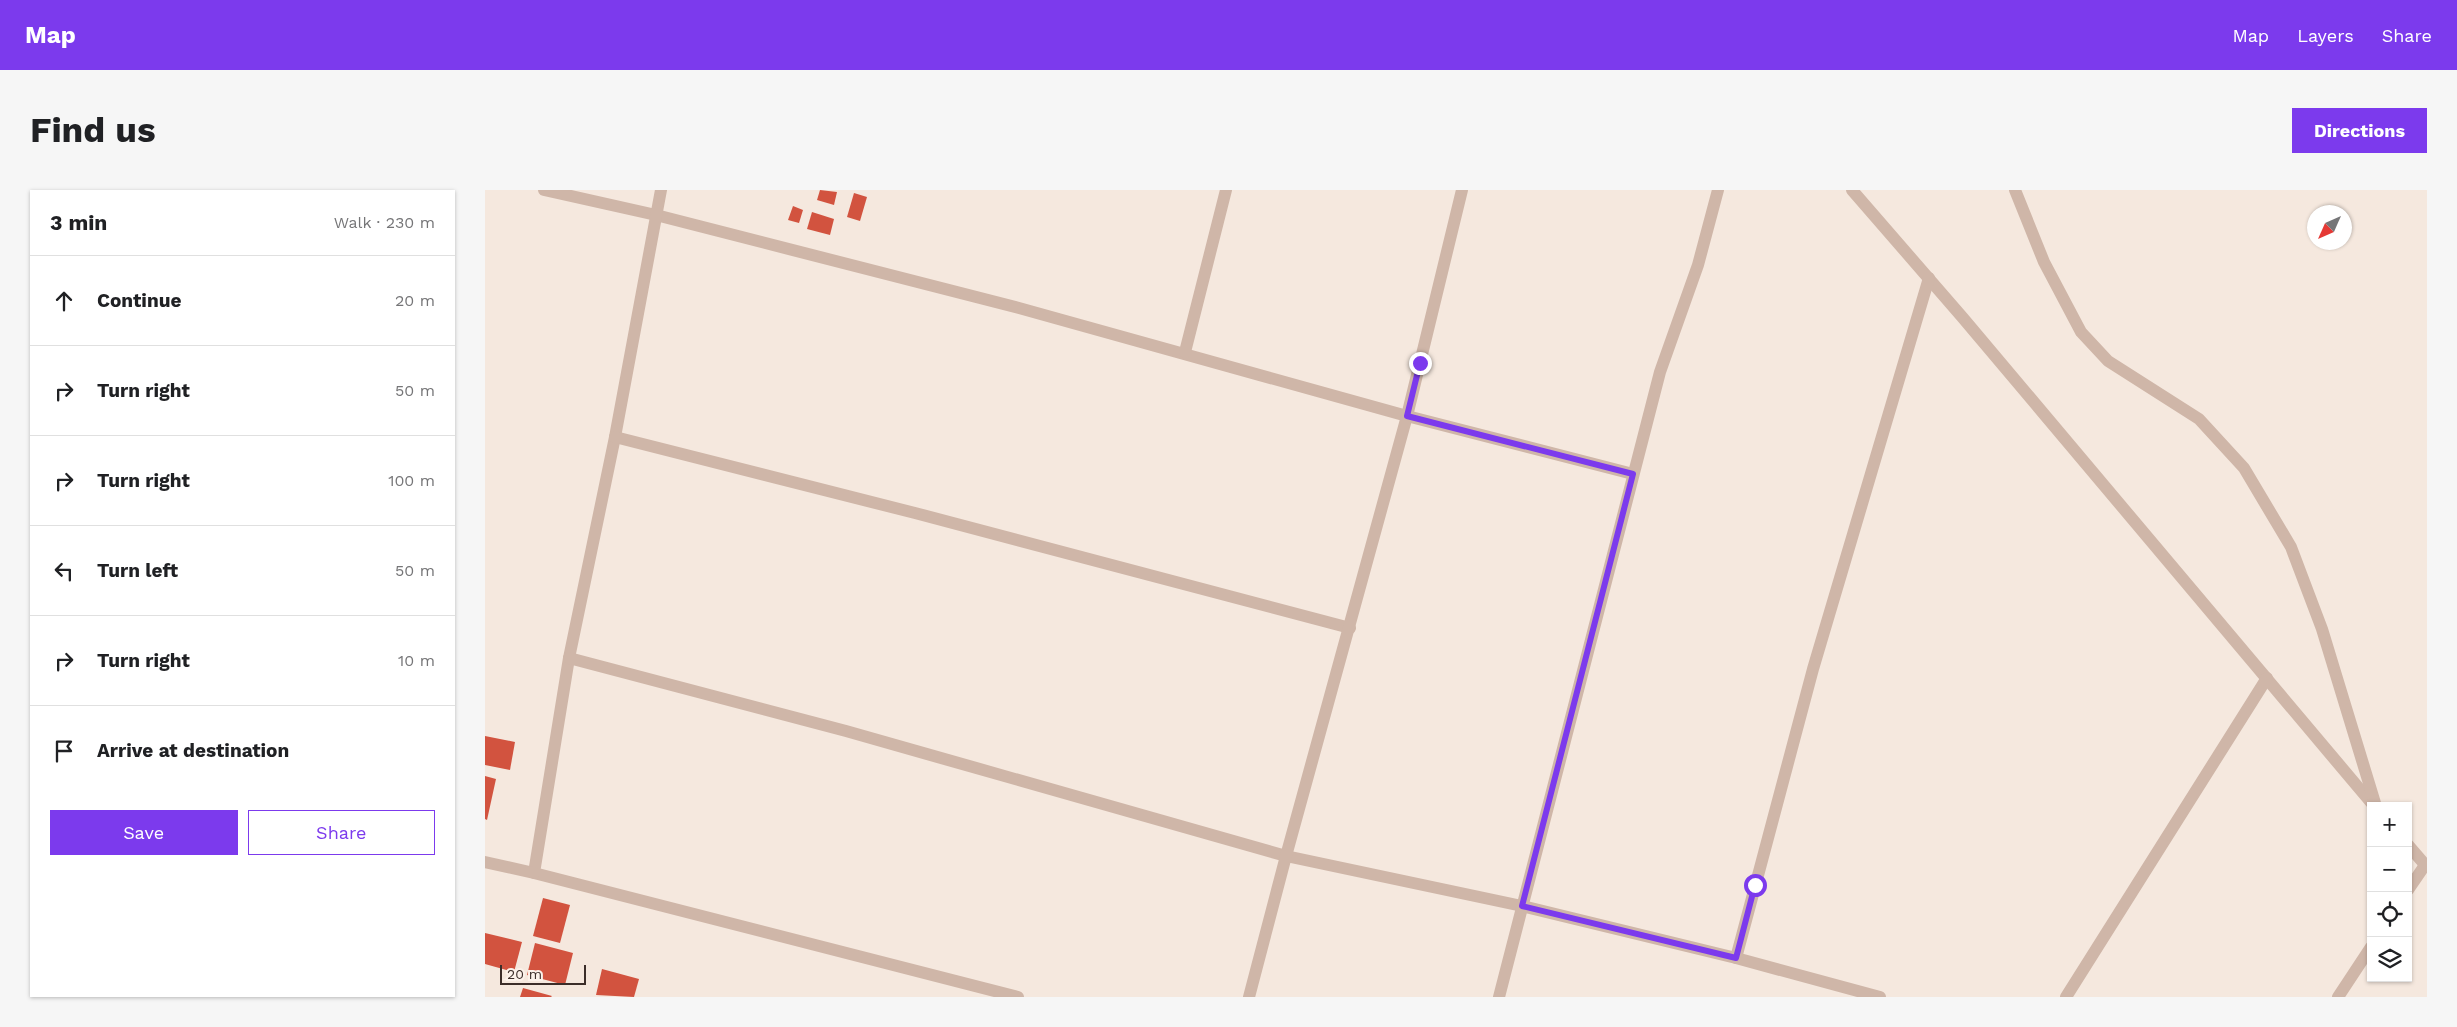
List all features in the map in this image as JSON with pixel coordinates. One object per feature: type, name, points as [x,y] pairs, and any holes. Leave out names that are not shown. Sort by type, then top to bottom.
[{"type":"street","points":[[544,190],[656,215],[1185,352],[1407,416],[1633,474]]},
{"type":"street","points":[[534,874],[569,658],[615,437],[661,190]]},
{"type":"street","points":[[1185,352],[1226,190]]},
{"type":"street","points":[[1249,997],[1407,416],[1462,190]]},
{"type":"street","points":[[1499,997],[1660,372],[1698,265],[1718,190]]},
{"type":"street","points":[[1852,190],[1929,278],[2372,802]]},
{"type":"street","points":[[2015,190],[2044,262],[2081,332],[2108,361],[2199,419],[2244,468],[2291,547],[2322,629],[2374,802]]},
{"type":"street","points":[[1736,958],[1813,669],[1929,278]]},
{"type":"street","points":[[615,437],[915,513],[1350,628]]},
{"type":"street","points":[[569,658],[846,731],[1286,856],[1522,906],[1736,958],[1880,997]]},
{"type":"street","points":[[2066,997],[2267,678]]},
{"type":"street","points":[[2410,847],[2426,866],[2412,885]]},
{"type":"street","points":[[485,862],[1018,997]]},
{"type":"street","points":[[2338,997],[2367,954]]},
{"type":"building","points":[[820,190],[837,192],[834,205],[817,200]]},
{"type":"building","points":[[854,193],[867,197],[860,221],[847,217]]},
{"type":"building","points":[[793,206],[803,210],[799,223],[788,220]]},
{"type":"building","points":[[812,212],[834,219],[830,235],[807,229]]},
{"type":"building","points":[[485,736],[515,742],[510,770],[485,765]]},
{"type":"building","points":[[485,776],[496,779],[487,820],[485,819]]},
{"type":"building","points":[[543,898],[570,905],[560,943],[533,936]]},
{"type":"building","points":[[485,933],[522,942],[514,972],[485,964]]},
{"type":"building","points":[[535,943],[573,953],[565,985],[527,975]]},
{"type":"building","points":[[602,969],[639,979],[634,997],[596,995]]},
{"type":"building","points":[[523,988],[552,996],[520,997]]},
{"type":"route","points":[[1420,363],[1407,416],[1633,474],[1522,906],[1736,958],[1755,885]]}]
